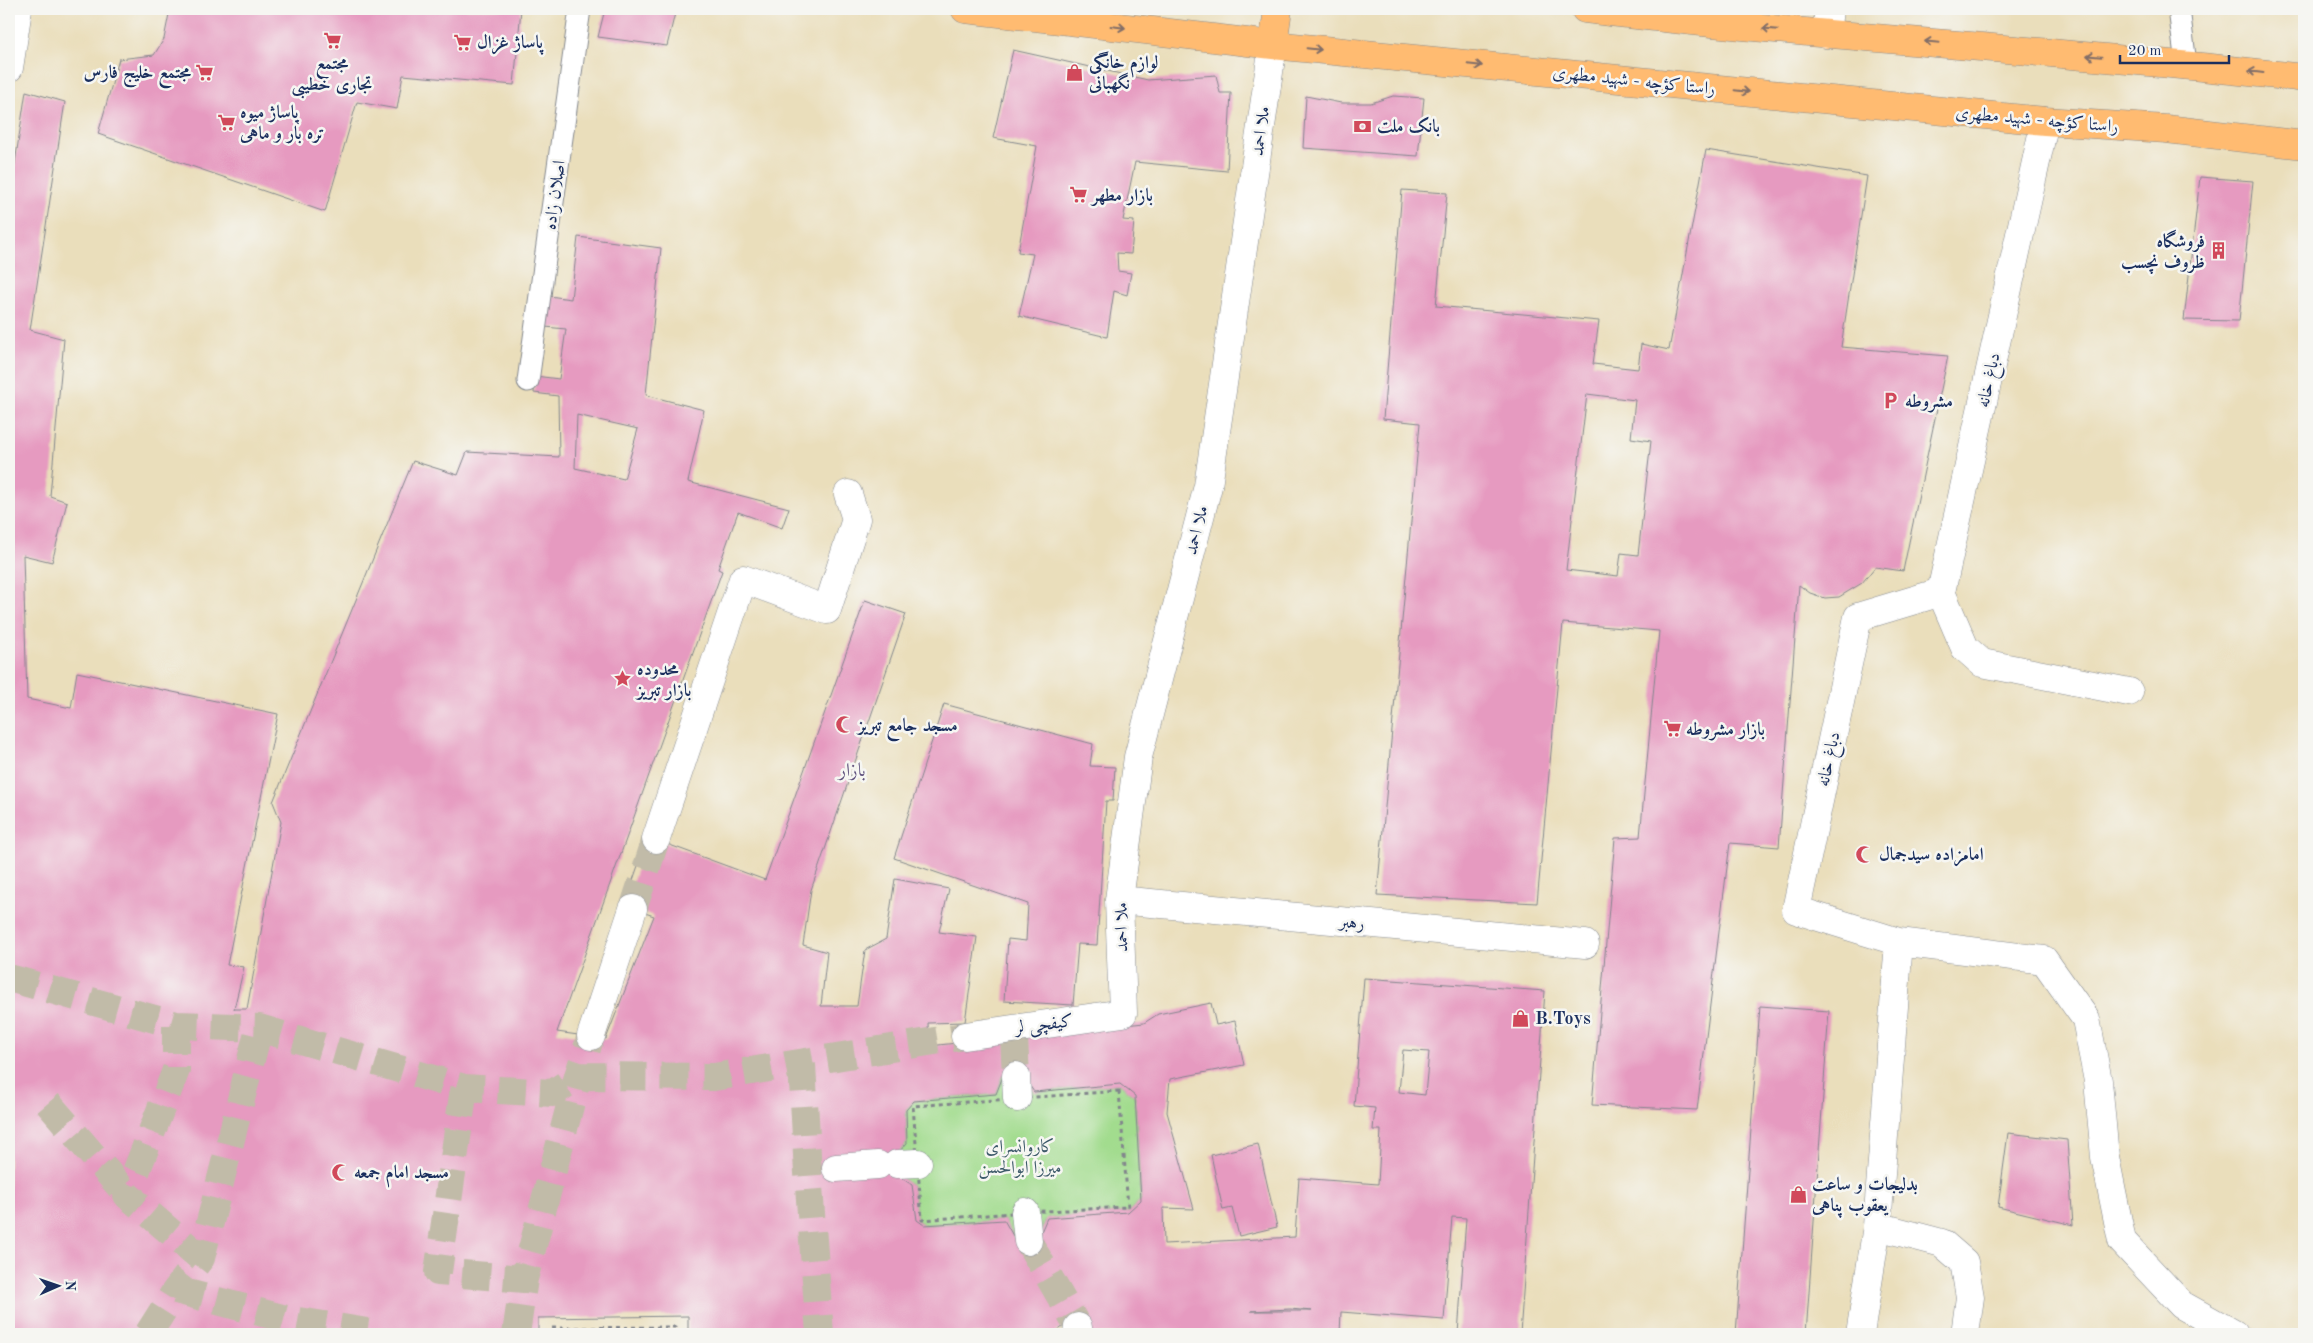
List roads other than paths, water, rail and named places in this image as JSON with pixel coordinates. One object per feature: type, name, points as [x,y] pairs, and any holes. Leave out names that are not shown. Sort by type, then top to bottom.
[{"type":"main road","name":"راستا کؤچه - شهید مطهری","points":[[965,9],[1272,45],[2045,121],[2166,129],[2304,145]]},
{"type":"main road","points":[[1272,45],[1278,9]]},
{"type":"main road","points":[[1585,9],[1722,25],[1827,21],[2304,78]]},
{"type":"street","points":[[9,68],[18,9]]},
{"type":"street","name":"ملا احمد","points":[[1123,1013],[1119,900],[1138,757],[1208,486],[1272,45]]},
{"type":"street","name":"دباغ خانه","points":[[1899,942],[1796,910],[1858,617],[1941,592],[2045,121]]},
{"type":"street","points":[[656,839],[742,579],[827,610],[856,519],[848,494]]},
{"type":"street","points":[[1941,592],[1965,648],[1982,663],[2129,692]]},
{"type":"street","name":"رهبر","points":[[1119,900],[1585,944]]},
{"type":"street","points":[[591,1036],[633,909]]},
{"type":"street","points":[[1860,1334],[1877,1226],[1899,942],[2044,960],[2086,1019],[2098,1081],[2105,1157],[2122,1240],[2182,1304],[2234,1334]]},
{"type":"street","name":"کیفچی لر","points":[[965,1036],[1014,1033],[1123,1013]]},
{"type":"street","points":[[836,1168],[898,1164]]},
{"type":"street","points":[[1025,1212],[1028,1241]]},
{"type":"street","points":[[1877,1226],[1942,1243],[1964,1262],[1970,1297],[1964,1334]]},
{"type":"lane","name":"اصلان زاده","points":[[528,381],[580,9]]},
{"type":"lane","points":[[2179,9],[2186,64]]},
{"type":"tunnel","points":[[633,909],[656,839]]},
{"type":"tunnel","points":[[9,978],[176,1025],[259,1028],[464,1088],[553,1093],[578,1076],[714,1077],[965,1036]]},
{"type":"tunnel","points":[[176,1025],[176,1070],[127,1195],[201,1258]]},
{"type":"tunnel","points":[[148,1334],[176,1290],[201,1258],[259,1028]]},
{"type":"tunnel","points":[[516,1334],[524,1279],[578,1076],[591,1036]]},
{"type":"tunnel","points":[[1014,1038],[1016,1076]]},
{"type":"tunnel","points":[[802,1064],[820,1334]]},
{"type":"tunnel","points":[[464,1088],[438,1272],[524,1279]]},
{"type":"tunnel","points":[[48,1103],[127,1195]]},
{"type":"tunnel","points":[[1028,1241],[1078,1327]]},
{"type":"tunnel","points":[[176,1290],[286,1319],[379,1334]]},
{"type":"place","name":"مجتمع تجاری خطیبی","points":[[332,40]]},
{"type":"place","name":"پاساژ غزال","points":[[463,42]]},
{"type":"place","name":"مجتمع خلیج فارس","points":[[205,72]]},
{"type":"place","name":"لوازم خانگی نگهبانی","points":[[1075,72]]},
{"type":"place","name":"پاساژ میوه تره بار و ماهی","points":[[226,122]]},
{"type":"place","name":"بانک ملت","points":[[1363,126]]},
{"type":"place","name":"بازار مطهر","points":[[1078,195]]},
{"type":"place","name":"فروشگاه ظروف نچسب","points":[[2219,251]]},
{"type":"place","name":"مشروطه","points":[[1891,401]]},
{"type":"place","name":"محدوده بازار تبریز","points":[[623,679]]},
{"type":"place","name":"مسجد جامع تبریز","points":[[844,725]]},
{"type":"place","name":"بازار مشروطه","points":[[1672,729]]},
{"type":"place","name":"امامزاده سیدجمال","points":[[1865,854]]},
{"type":"place","name":"B.Toys","points":[[1521,1018]]},
{"type":"place","name":"مسجد امام جمعه","points":[[340,1172]]},
{"type":"place","name":"بدلیجات و ساعت یعقوب پناهی","points":[[1798,1194]]},
{"type":"district","name":"بازار","points":[[852,769]]},
{"type":"park label","name":"کاروانسرای میرزا ابوالحسن","points":[[1020,1156]]}]
